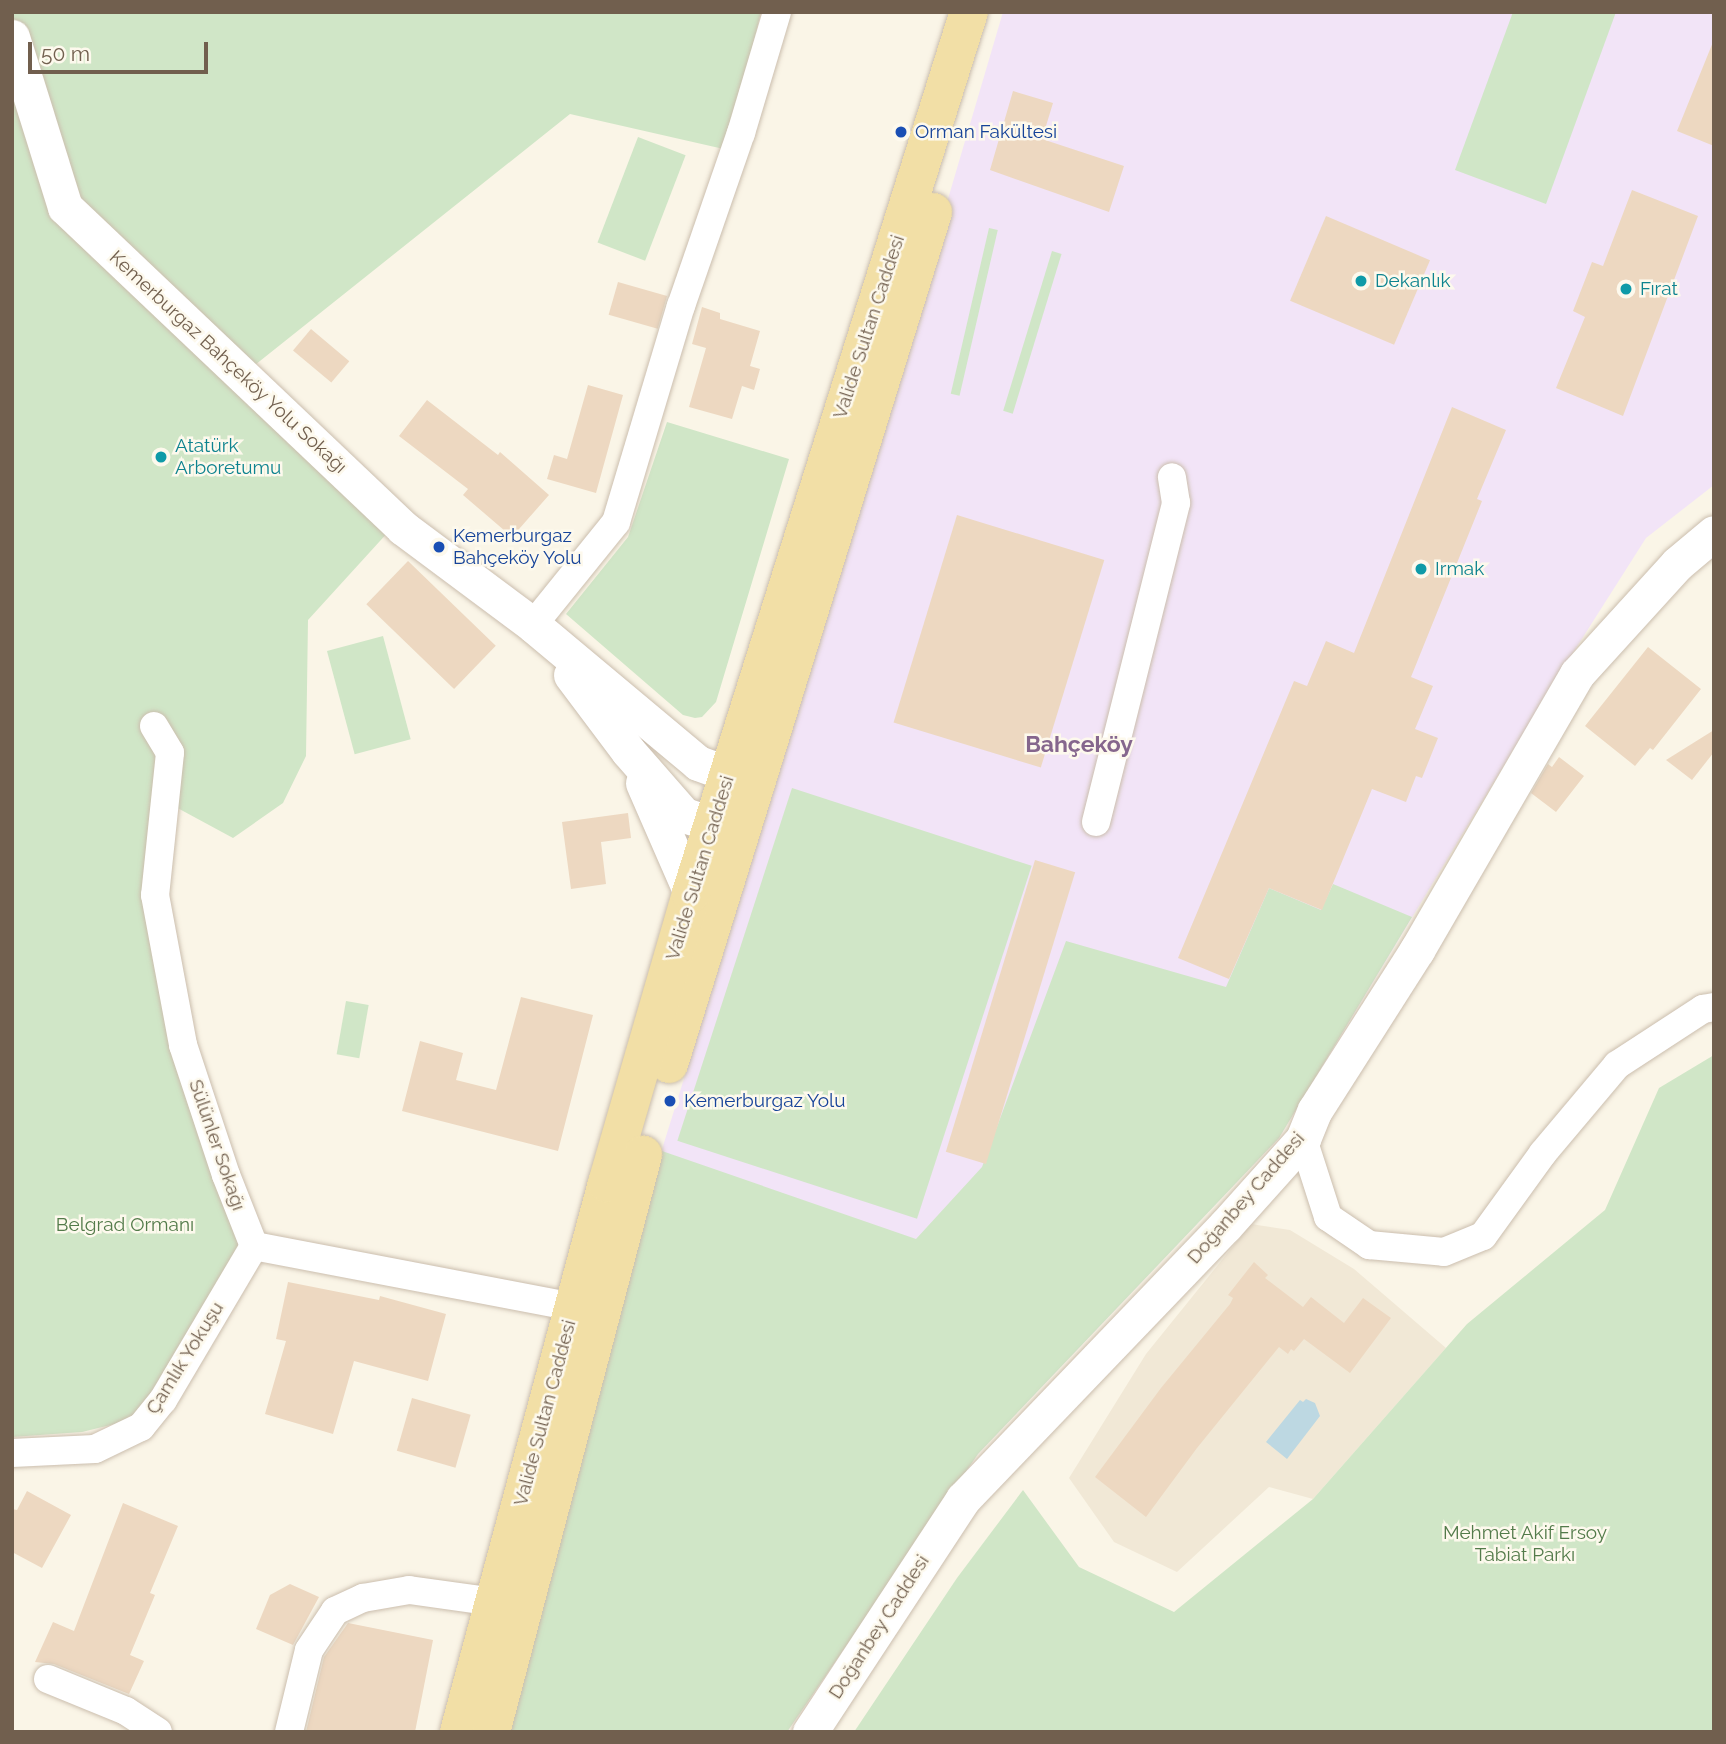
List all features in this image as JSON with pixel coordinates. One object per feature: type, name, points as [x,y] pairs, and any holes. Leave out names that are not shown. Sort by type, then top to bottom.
[{"type":"main road","name":"Valide Sultan Caddesi","points":[[459,1732],[573,1307],[691,893],[729,820],[729,774],[979,21]]},
{"type":"main road","name":"Valide Sultan Caddesi","points":[[491,1732],[729,820],[979,21]]},
{"type":"street","points":[[533,625],[616,522],[681,306],[741,133],[777,12]]},
{"type":"street","name":"Kemerburgaz Bahçeköy Yolu Sokağı","points":[[12,37],[65,207],[403,528],[533,625]]},
{"type":"street","points":[[1096,822],[1176,503],[1172,477]]},
{"type":"street","name":"Doğanbey Caddesi","points":[[810,1732],[963,1499],[1225,1226],[1303,1139],[1315,1110],[1417,950],[1577,674],[1677,565],[1714,533]]},
{"type":"street","points":[[533,625],[628,751],[684,815],[729,820]]},
{"type":"street","points":[[533,625],[698,763],[729,774]]},
{"type":"street","name":"Sülünler Sokağı","points":[[154,726],[170,753],[155,895],[183,1045],[226,1175],[254,1246]]},
{"type":"street","points":[[628,751],[691,893]]},
{"type":"street","points":[[1303,1139],[1328,1217],[1369,1245],[1444,1252],[1483,1236],[1543,1153],[1617,1065],[1703,1009],[1714,1007]]},
{"type":"street","points":[[254,1246],[573,1307]]},
{"type":"street","name":"Çamlık Yokuşu","points":[[12,1453],[95,1449],[141,1427],[163,1400],[254,1246]]},
{"type":"street","points":[[289,1732],[309,1650],[335,1611],[363,1598],[409,1590],[494,1602]]},
{"type":"street","points":[[48,1679],[126,1712],[158,1732]]},
{"type":"shaded area","points":[[1003,12],[1714,12],[1714,485],[1646,538],[1550,689],[1279,1138],[978,1454],[787,1732],[611,1313],[777,780]]},
{"type":"shaded area","points":[[1251,1224],[1290,1230],[1354,1269],[1446,1348],[1313,1499],[1269,1487],[1177,1572],[1114,1542],[1069,1478],[1146,1354]]},
{"type":"green space","name":"Belgrad Ormanı","points":[[12,12],[761,12],[728,150],[570,114],[231,384],[390,530],[308,620],[306,756],[283,803],[233,838],[159,798],[155,895],[254,1246],[135,1419],[82,1432],[12,1437]]},
{"type":"green space","points":[[1513,12],[1616,12],[1546,204],[1455,170]]},
{"type":"green space","points":[[638,137],[686,155],[645,261],[598,242]]},
{"type":"green space","points":[[989,228],[998,230],[960,396],[951,394]]},
{"type":"green space","points":[[1052,251],[1062,254],[1013,414],[1003,411]]},
{"type":"green space","points":[[667,422],[789,459],[716,702],[702,717],[695,718],[683,715],[566,614],[628,537]]},
{"type":"green space","points":[[383,636],[411,739],[355,754],[327,651]]},
{"type":"green space","points":[[792,788],[1032,866],[917,1219],[677,1141]]},
{"type":"green space","points":[[1333,884],[1412,917],[1279,1138],[978,1454],[787,1732],[508,1732],[611,1313],[662,1151],[916,1239],[982,1167],[1066,941],[1226,987],[1269,888],[1321,910]]},
{"type":"green space","points":[[346,1001],[369,1005],[359,1058],[337,1054]]},
{"type":"green space","name":"Mehmet Akif Ersoy Tabiat Parkı","points":[[1714,1055],[1714,1732],[854,1732],[957,1578],[1023,1490],[1079,1567],[1174,1612],[1313,1499],[1467,1324],[1605,1210],[1659,1088]]},
{"type":"water","points":[[1306,1399],[1315,1403],[1320,1416],[1287,1459],[1266,1442],[1300,1400],[1303,1402]]},
{"type":"building","points":[[1714,43],[1714,146],[1677,131]]},
{"type":"building","points":[[1013,91],[1053,103],[1042,139],[1124,166],[1109,212],[990,170]]},
{"type":"building","name":"Fırat","points":[[1632,190],[1698,216],[1623,416],[1556,388],[1585,317],[1573,311],[1592,262],[1603,266]]},
{"type":"building","name":"Dekanlık","points":[[1326,216],[1430,260],[1394,345],[1290,301]]},
{"type":"building","points":[[618,282],[667,296],[658,329],[609,315]]},
{"type":"building","points":[[702,307],[720,313],[720,319],[760,331],[750,366],[760,369],[754,390],[742,386],[732,419],[689,407],[706,348],[692,344]]},
{"type":"building","points":[[311,329],[349,361],[331,383],[293,350]]},
{"type":"building","points":[[588,385],[623,395],[596,493],[547,479],[554,455],[567,459]]},
{"type":"building","points":[[427,400],[498,455],[500,452],[549,495],[512,537],[463,495],[468,489],[399,436]]},
{"type":"building","points":[[1452,407],[1506,430],[1477,499],[1482,501],[1411,677],[1433,686],[1415,729],[1438,738],[1422,778],[1416,776],[1406,802],[1372,789],[1322,910],[1269,888],[1229,979],[1178,958],[1294,681],[1307,686],[1326,641],[1354,653]]},
{"type":"building","points":[[957,515],[1104,560],[1041,768],[894,723]]},
{"type":"building","points":[[408,561],[496,646],[454,689],[366,604]]},
{"type":"building","points":[[1648,647],[1701,689],[1653,750],[1650,748],[1635,766],[1585,726]]},
{"type":"building","points":[[1714,730],[1714,752],[1692,780],[1666,760]]},
{"type":"building","points":[[1559,757],[1584,776],[1556,812],[1531,793],[1548,764],[1552,767]]},
{"type":"building","points":[[628,813],[631,838],[601,842],[606,884],[571,889],[562,822]]},
{"type":"building","points":[[1035,860],[1075,872],[986,1164],[946,1152]]},
{"type":"building","points":[[521,997],[593,1015],[558,1151],[402,1111],[420,1041],[463,1053],[456,1080],[496,1090]]},
{"type":"building","points":[[1254,1262],[1268,1275],[1265,1278],[1303,1307],[1311,1297],[1344,1323],[1363,1298],[1391,1318],[1350,1373],[1304,1339],[1288,1354],[1279,1347],[1197,1448],[1146,1517],[1095,1477],[1161,1388],[1230,1304],[1233,1298],[1228,1295]]},
{"type":"building","points":[[288,1282],[379,1300],[380,1296],[446,1314],[428,1381],[354,1361],[333,1434],[265,1414],[286,1341],[276,1339]]},
{"type":"building","points":[[412,1398],[471,1415],[455,1468],[397,1451]]},
{"type":"building","points":[[27,1491],[71,1515],[42,1568],[12,1552],[12,1509],[17,1510]]},
{"type":"building","points":[[123,1503],[178,1526],[150,1593],[155,1595],[130,1655],[144,1661],[129,1694],[54,1664],[35,1662],[53,1622],[74,1631]]},
{"type":"building","points":[[290,1584],[319,1597],[293,1645],[256,1629],[270,1595]]},
{"type":"building","points":[[348,1623],[433,1640],[415,1732],[306,1732],[324,1657]]},
{"type":"place","name":"Orman Fakültesi","points":[[901,132]]},
{"type":"place","name":"Dekanlık","points":[[1361,281]]},
{"type":"place","name":"Fırat","points":[[1626,289]]},
{"type":"place","name":"Atatürk Arboretumu","points":[[161,457]]},
{"type":"place","name":"Kemerburgaz Bahçeköy Yolu","points":[[439,547]]},
{"type":"place","name":"Irmak","points":[[1421,569]]},
{"type":"place","name":"Kemerburgaz Yolu","points":[[670,1101]]},
{"type":"district","name":"Bahçeköy","points":[[1079,744]]}]
